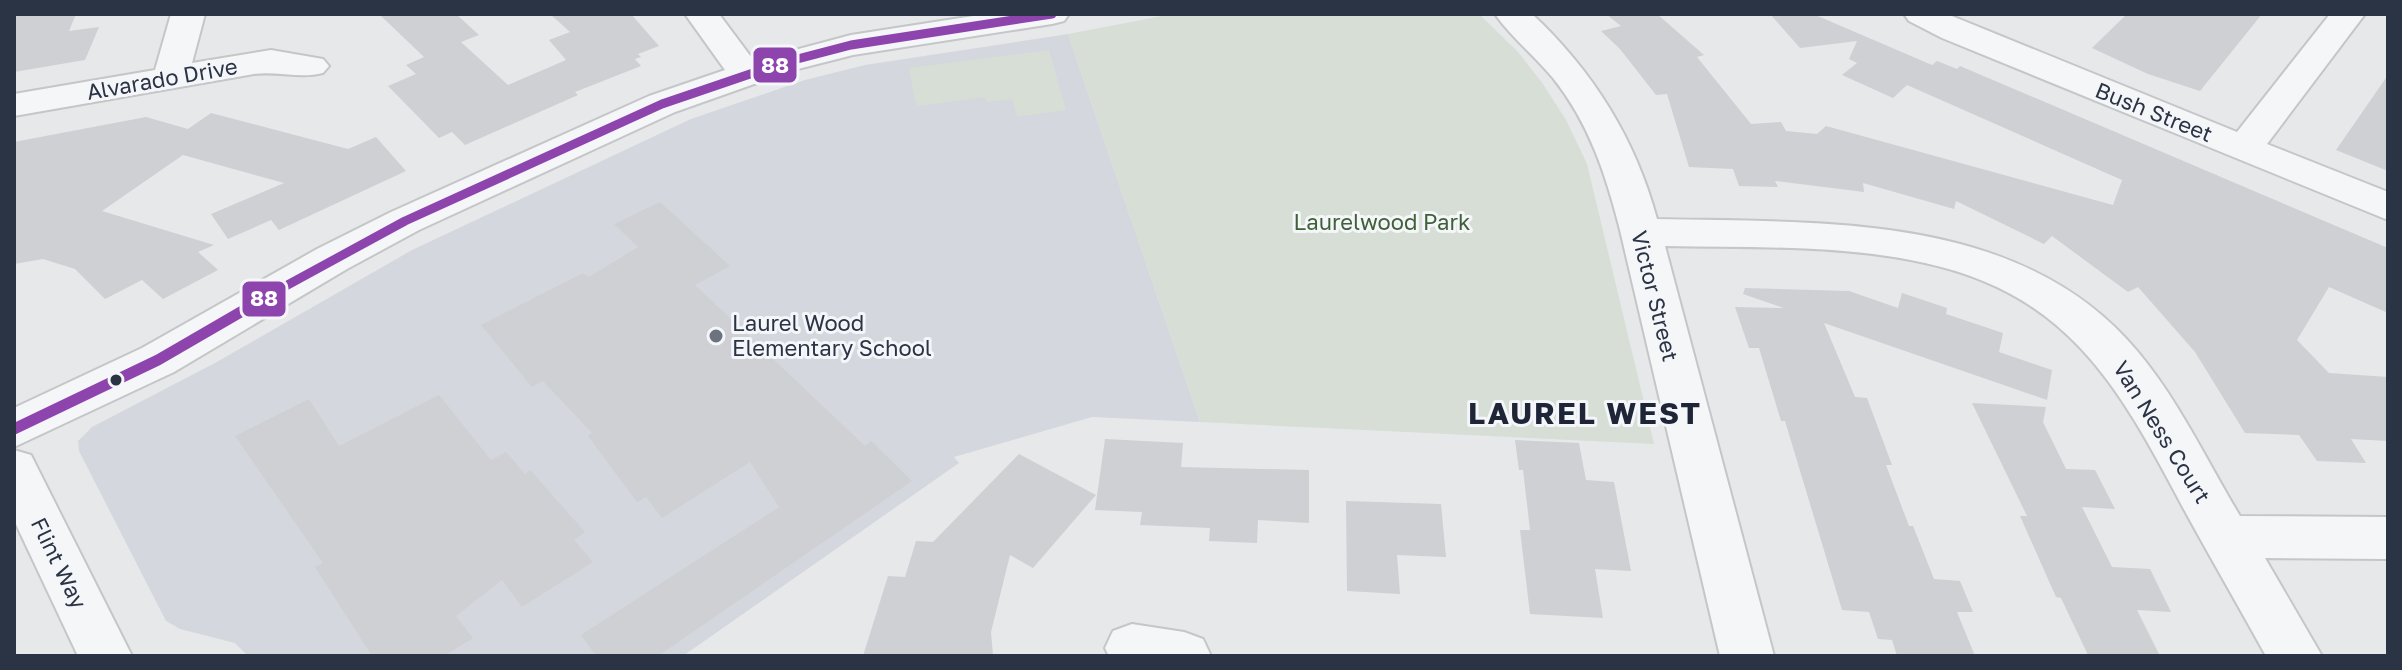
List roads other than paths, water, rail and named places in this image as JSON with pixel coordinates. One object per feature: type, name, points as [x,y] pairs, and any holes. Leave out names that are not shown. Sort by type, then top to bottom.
[{"type":"street","points":[[171,77],[188,14]]},
{"type":"street","points":[[702,14],[746,74]]},
{"type":"street","points":[[14,429],[170,353],[332,259],[405,221],[621,122],[746,74],[851,45],[1001,17],[1052,14]]},
{"type":"street","name":"Victor Street","points":[[1512,14],[1549,50],[1597,117],[1617,160],[1639,232],[1747,656]]},
{"type":"street","name":"Bush Street","points":[[1921,14],[1954,31],[2388,207]]},
{"type":"street","points":[[2244,148],[2348,14]]},
{"type":"street","name":"Alvarado Drive","points":[[14,105],[271,61],[311,66]]},
{"type":"street","name":"Van Ness Court","points":[[1639,232],[1822,238],[1899,244],[1962,260],[2025,286],[2082,323],[2128,372],[2295,656]]},
{"type":"street","name":"Flint Way","points":[[14,469],[105,656]]},
{"type":"street","points":[[2226,537],[2388,538]]},
{"type":"street","points":[[1132,648],[1184,656]]},
{"type":"place","name":"Laurel Wood Elementary School","points":[[716,336]]},
{"type":"district","name":"LAUREL WEST","points":[[1585,414]]},
{"type":"park label","name":"Laurelwood Park","points":[[1382,222]]}]
